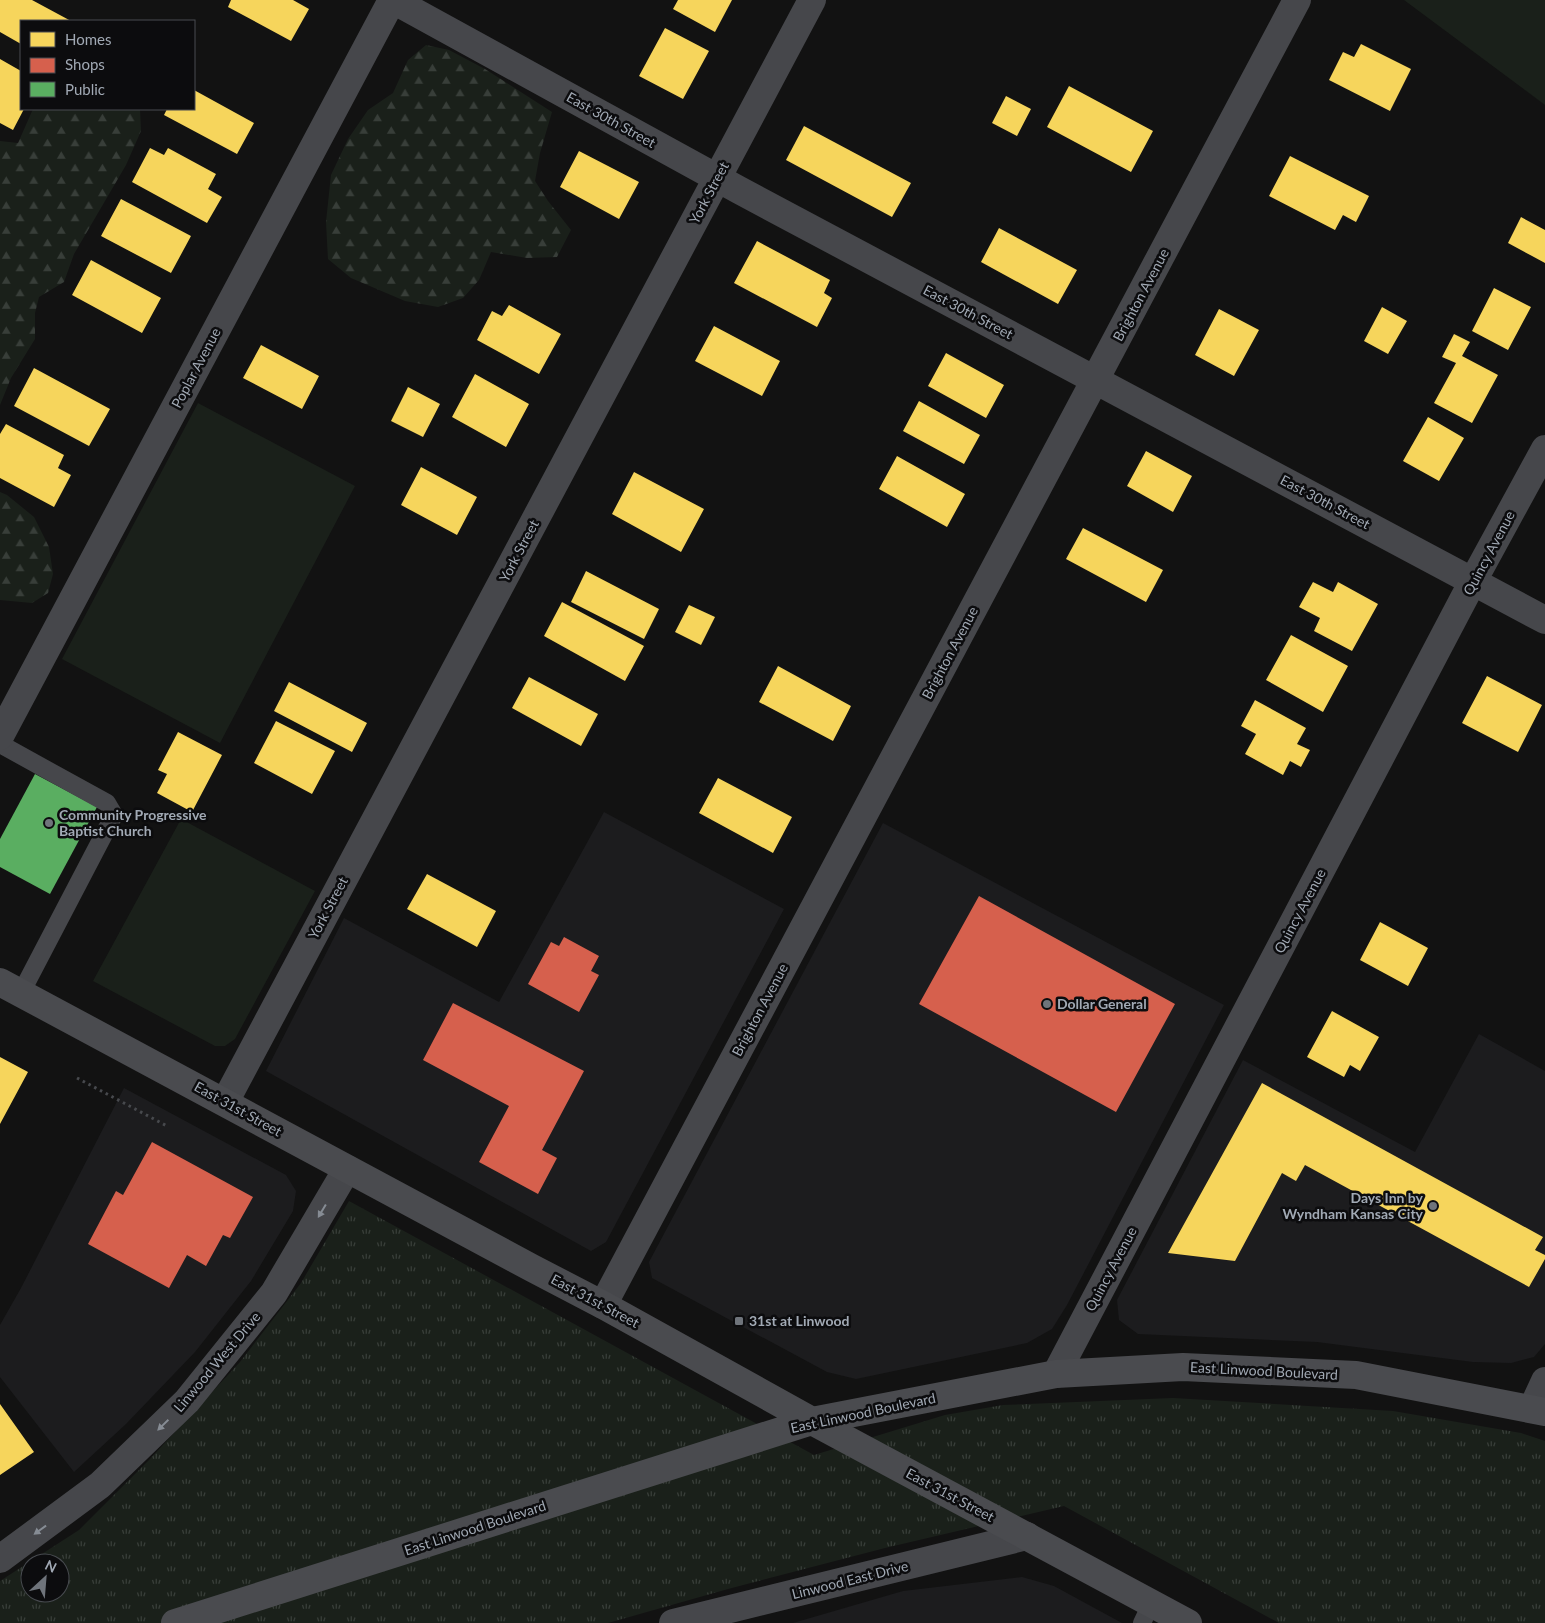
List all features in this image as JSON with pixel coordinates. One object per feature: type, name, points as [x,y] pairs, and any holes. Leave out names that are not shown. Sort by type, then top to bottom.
[{"type":"main road","name":"East 31st Street","points":[[10,987],[603,1305],[812,1421],[1027,1536],[1146,1613],[1188,1623]]},
{"type":"main road","name":"East Linwood Boulevard","points":[[175,1623],[812,1421],[1056,1374],[1183,1367],[1356,1375],[1538,1410]]},
{"type":"street","name":"East 30th Street","points":[[393,0],[717,177],[1545,620]]},
{"type":"street","name":"Poplar Avenue","points":[[0,736],[393,0]]},
{"type":"street","name":"York Street","points":[[225,1102],[812,0]]},
{"type":"street","name":"Brighton Avenue","points":[[603,1305],[1297,0]]},
{"type":"street","name":"Quincy Avenue","points":[[1056,1374],[1473,581],[1545,449]]},
{"type":"street","name":"Linwood West Drive","points":[[0,1559],[100,1485],[187,1401],[274,1293],[347,1169]]},
{"type":"street","points":[[1538,1410],[1545,1381]]},
{"type":"street","name":"Linwood East Drive","points":[[673,1623],[710,1619],[1027,1536]]},
{"type":"lane","points":[[0,744],[107,803],[114,815],[10,987]]},
{"type":"path","points":[[77,1078],[167,1126]]},
{"type":"shaded area","points":[[604,812],[784,909],[606,1242],[591,1251],[266,1071],[344,918],[499,1002]]},
{"type":"shaded area","points":[[883,823],[1224,1005],[1067,1305],[1052,1329],[1027,1343],[856,1379],[827,1372],[652,1278],[649,1262]]},
{"type":"shaded area","points":[[1479,1034],[1545,1071],[1545,1344],[1534,1357],[1511,1363],[1473,1362],[1317,1342],[1138,1334],[1119,1320],[1117,1300],[1243,1060],[1415,1152]]},
{"type":"shaded area","points":[[124,1088],[286,1175],[296,1191],[293,1211],[251,1281],[195,1352],[126,1424],[74,1472],[0,1377],[0,1325]]},
{"type":"shaded area","points":[[1022,1577],[1054,1586],[1122,1623],[793,1623],[903,1591]]},
{"type":"green space","points":[[1404,0],[1545,0],[1545,105]]},
{"type":"green space","points":[[426,45],[449,50],[485,69],[552,112],[540,153],[535,181],[571,230],[557,257],[527,258],[491,252],[479,280],[463,298],[438,307],[405,301],[351,278],[328,259],[326,222],[331,175],[348,139],[368,110],[393,93],[408,60]]},
{"type":"green space","points":[[33,110],[140,110],[141,131],[126,165],[74,254],[64,282],[39,297],[35,313],[35,339],[11,378],[0,405],[0,141],[18,143]]},
{"type":"green space","points":[[198,403],[355,486],[220,743],[62,659]]},
{"type":"green space","points":[[0,492],[7,495],[34,517],[49,547],[53,574],[48,593],[32,603],[0,600]]},
{"type":"green space","points":[[181,819],[315,891],[235,1039],[225,1046],[215,1046],[93,981]]},
{"type":"green space","points":[[349,1201],[814,1455],[945,1415],[1003,1405],[1173,1398],[1393,1411],[1521,1433],[1545,1441],[1545,1623],[1279,1623],[1064,1506],[885,1548],[608,1623],[0,1623],[0,1581],[20,1568],[20,1603],[70,1603],[70,1553],[43,1553],[79,1530],[149,1460],[240,1362],[301,1283]]},
{"type":"building: Homes","points":[[0,0],[32,0],[69,20],[20,20],[20,43],[0,32]]},
{"type":"building: Homes","points":[[231,0],[293,0],[309,9],[291,41],[228,7]]},
{"type":"building: Homes","points":[[678,0],[732,0],[715,32],[673,9]]},
{"type":"building: Homes","points":[[665,28],[709,51],[683,99],[639,76]]},
{"type":"building: Homes","points":[[1361,44],[1411,69],[1390,111],[1329,80],[1343,52],[1354,57]]},
{"type":"building: Homes","points":[[0,59],[20,70],[20,110],[23,110],[13,130],[0,123]]},
{"type":"building: Homes","points":[[1069,86],[1153,131],[1131,172],[1047,127]]},
{"type":"building: Homes","points":[[195,91],[254,123],[237,154],[164,115],[166,110],[195,110]]},
{"type":"building: Homes","points":[[1006,96],[1031,109],[1017,136],[992,123]]},
{"type":"building: Homes","points":[[804,126],[911,183],[892,217],[786,160]]},
{"type":"building: Homes","points":[[150,148],[164,155],[168,148],[216,174],[208,189],[222,197],[207,223],[132,182]]},
{"type":"building: Homes","points":[[579,151],[639,182],[619,219],[560,187]]},
{"type":"building: Homes","points":[[1290,156],[1369,196],[1356,222],[1343,215],[1335,230],[1269,196]]},
{"type":"building: Homes","points":[[121,199],[191,236],[171,273],[101,236]]},
{"type":"building: Homes","points":[[1521,217],[1545,230],[1545,263],[1508,243]]},
{"type":"building: Homes","points":[[999,228],[1077,270],[1058,304],[981,262]]},
{"type":"building: Homes","points":[[757,241],[830,280],[824,293],[832,298],[817,327],[734,283]]},
{"type":"building: Homes","points":[[91,260],[161,298],[142,333],[72,295]]},
{"type":"building: Homes","points":[[1494,288],[1531,307],[1508,350],[1472,331]]},
{"type":"building: Homes","points":[[509,305],[561,334],[539,374],[477,340],[492,311],[502,316]]},
{"type":"building: Homes","points":[[1382,307],[1407,321],[1388,354],[1364,341]]},
{"type":"building: Homes","points":[[1219,309],[1259,330],[1234,376],[1195,355]]},
{"type":"building: Homes","points":[[714,326],[780,361],[762,396],[695,361]]},
{"type":"building: Homes","points":[[1454,334],[1470,342],[1462,356],[1498,375],[1472,423],[1434,403],[1456,363],[1442,357]]},
{"type":"building: Homes","points":[[261,345],[319,376],[302,409],[243,378]]},
{"type":"building: Homes","points":[[946,353],[1004,385],[986,418],[928,386]]},
{"type":"building: Homes","points":[[34,368],[110,409],[89,446],[14,406]]},
{"type":"building: Homes","points":[[475,374],[529,404],[506,447],[452,417]]},
{"type":"building: Homes","points":[[408,387],[440,404],[423,437],[391,421]]},
{"type":"building: Homes","points":[[919,401],[980,435],[964,464],[903,431]]},
{"type":"building: Homes","points":[[1428,417],[1464,438],[1439,481],[1403,461]]},
{"type":"building: Homes","points":[[6,424],[64,455],[58,468],[71,475],[54,507],[0,478],[0,434]]},
{"type":"building: Homes","points":[[1146,451],[1192,476],[1173,512],[1127,486]]},
{"type":"building: Homes","points":[[897,456],[965,494],[947,527],[879,489]]},
{"type":"building: Homes","points":[[421,467],[477,497],[457,535],[401,505]]},
{"type":"building: Homes","points":[[634,472],[704,509],[681,552],[612,514]]},
{"type":"building: Homes","points":[[1083,528],[1163,570],[1146,602],[1066,559]]},
{"type":"building: Homes","points":[[586,571],[659,609],[644,639],[571,602]]},
{"type":"building: Homes","points":[[1313,582],[1333,592],[1338,582],[1378,604],[1352,651],[1314,631],[1320,618],[1299,607]]},
{"type":"building: Homes","points":[[562,602],[644,646],[625,681],[544,636]]},
{"type":"building: Homes","points":[[689,605],[715,617],[701,645],[675,632]]},
{"type":"building: Homes","points":[[1291,635],[1348,666],[1323,712],[1266,680]]},
{"type":"building: Homes","points":[[778,666],[851,706],[833,741],[759,702]]},
{"type":"building: Homes","points":[[1487,676],[1542,705],[1518,752],[1462,723]]},
{"type":"building: Homes","points":[[529,677],[598,714],[581,746],[512,708]]},
{"type":"building: Homes","points":[[289,682],[367,723],[352,752],[274,711]]},
{"type":"building: Homes","points":[[1255,700],[1306,728],[1297,744],[1310,750],[1301,767],[1290,761],[1283,775],[1245,754],[1256,734],[1241,726]]},
{"type":"building: Homes","points":[[276,721],[335,751],[312,794],[254,763]]},
{"type":"building: Homes","points":[[178,732],[222,755],[192,812],[157,793],[167,774],[158,770]]},
{"type":"building: Homes","points":[[718,778],[792,817],[773,853],[699,813]]},
{"type":"building: Homes","points":[[427,874],[496,911],[477,947],[407,909]]},
{"type":"building: Homes","points":[[1380,922],[1428,948],[1408,986],[1360,960]]},
{"type":"building: Homes","points":[[1332,1011],[1379,1037],[1360,1071],[1350,1065],[1344,1077],[1307,1057]]},
{"type":"building: Homes","points":[[0,1057],[28,1072],[0,1124]]},
{"type":"building: Homes","name":"Days Inn by Wyndham Kansas City","points":[[1262,1083],[1543,1237],[1535,1250],[1545,1255],[1545,1259],[1529,1287],[1305,1165],[1296,1181],[1282,1173],[1235,1261],[1168,1253]]},
{"type":"building: Homes","points":[[0,1404],[34,1452],[0,1475]]},
{"type":"building: Shops","name":"Dollar General","points":[[979,896],[1175,1004],[1116,1112],[919,1004]]},
{"type":"building: Shops","points":[[564,937],[599,956],[591,971],[599,975],[579,1012],[528,984],[551,942],[559,946]]},
{"type":"building: Shops","points":[[453,1003],[584,1071],[542,1150],[557,1158],[538,1194],[479,1162],[509,1106],[423,1060]]},
{"type":"building: Shops","points":[[152,1142],[253,1197],[230,1238],[223,1235],[206,1266],[187,1255],[169,1288],[88,1244],[116,1191],[123,1195]]},
{"type":"building: Public","name":"Community Progressive Baptist Church","points":[[35,774],[97,807],[50,894],[0,867],[0,839]]},
{"type":"place","name":"Community Progressive Baptist Church","points":[[49,823]]},
{"type":"place","name":"Dollar General","points":[[1047,1004]]},
{"type":"place","name":"Days Inn by Wyndham Kansas City","points":[[1433,1206]]},
{"type":"place","name":"31st at Linwood","points":[[739,1321]]}]
